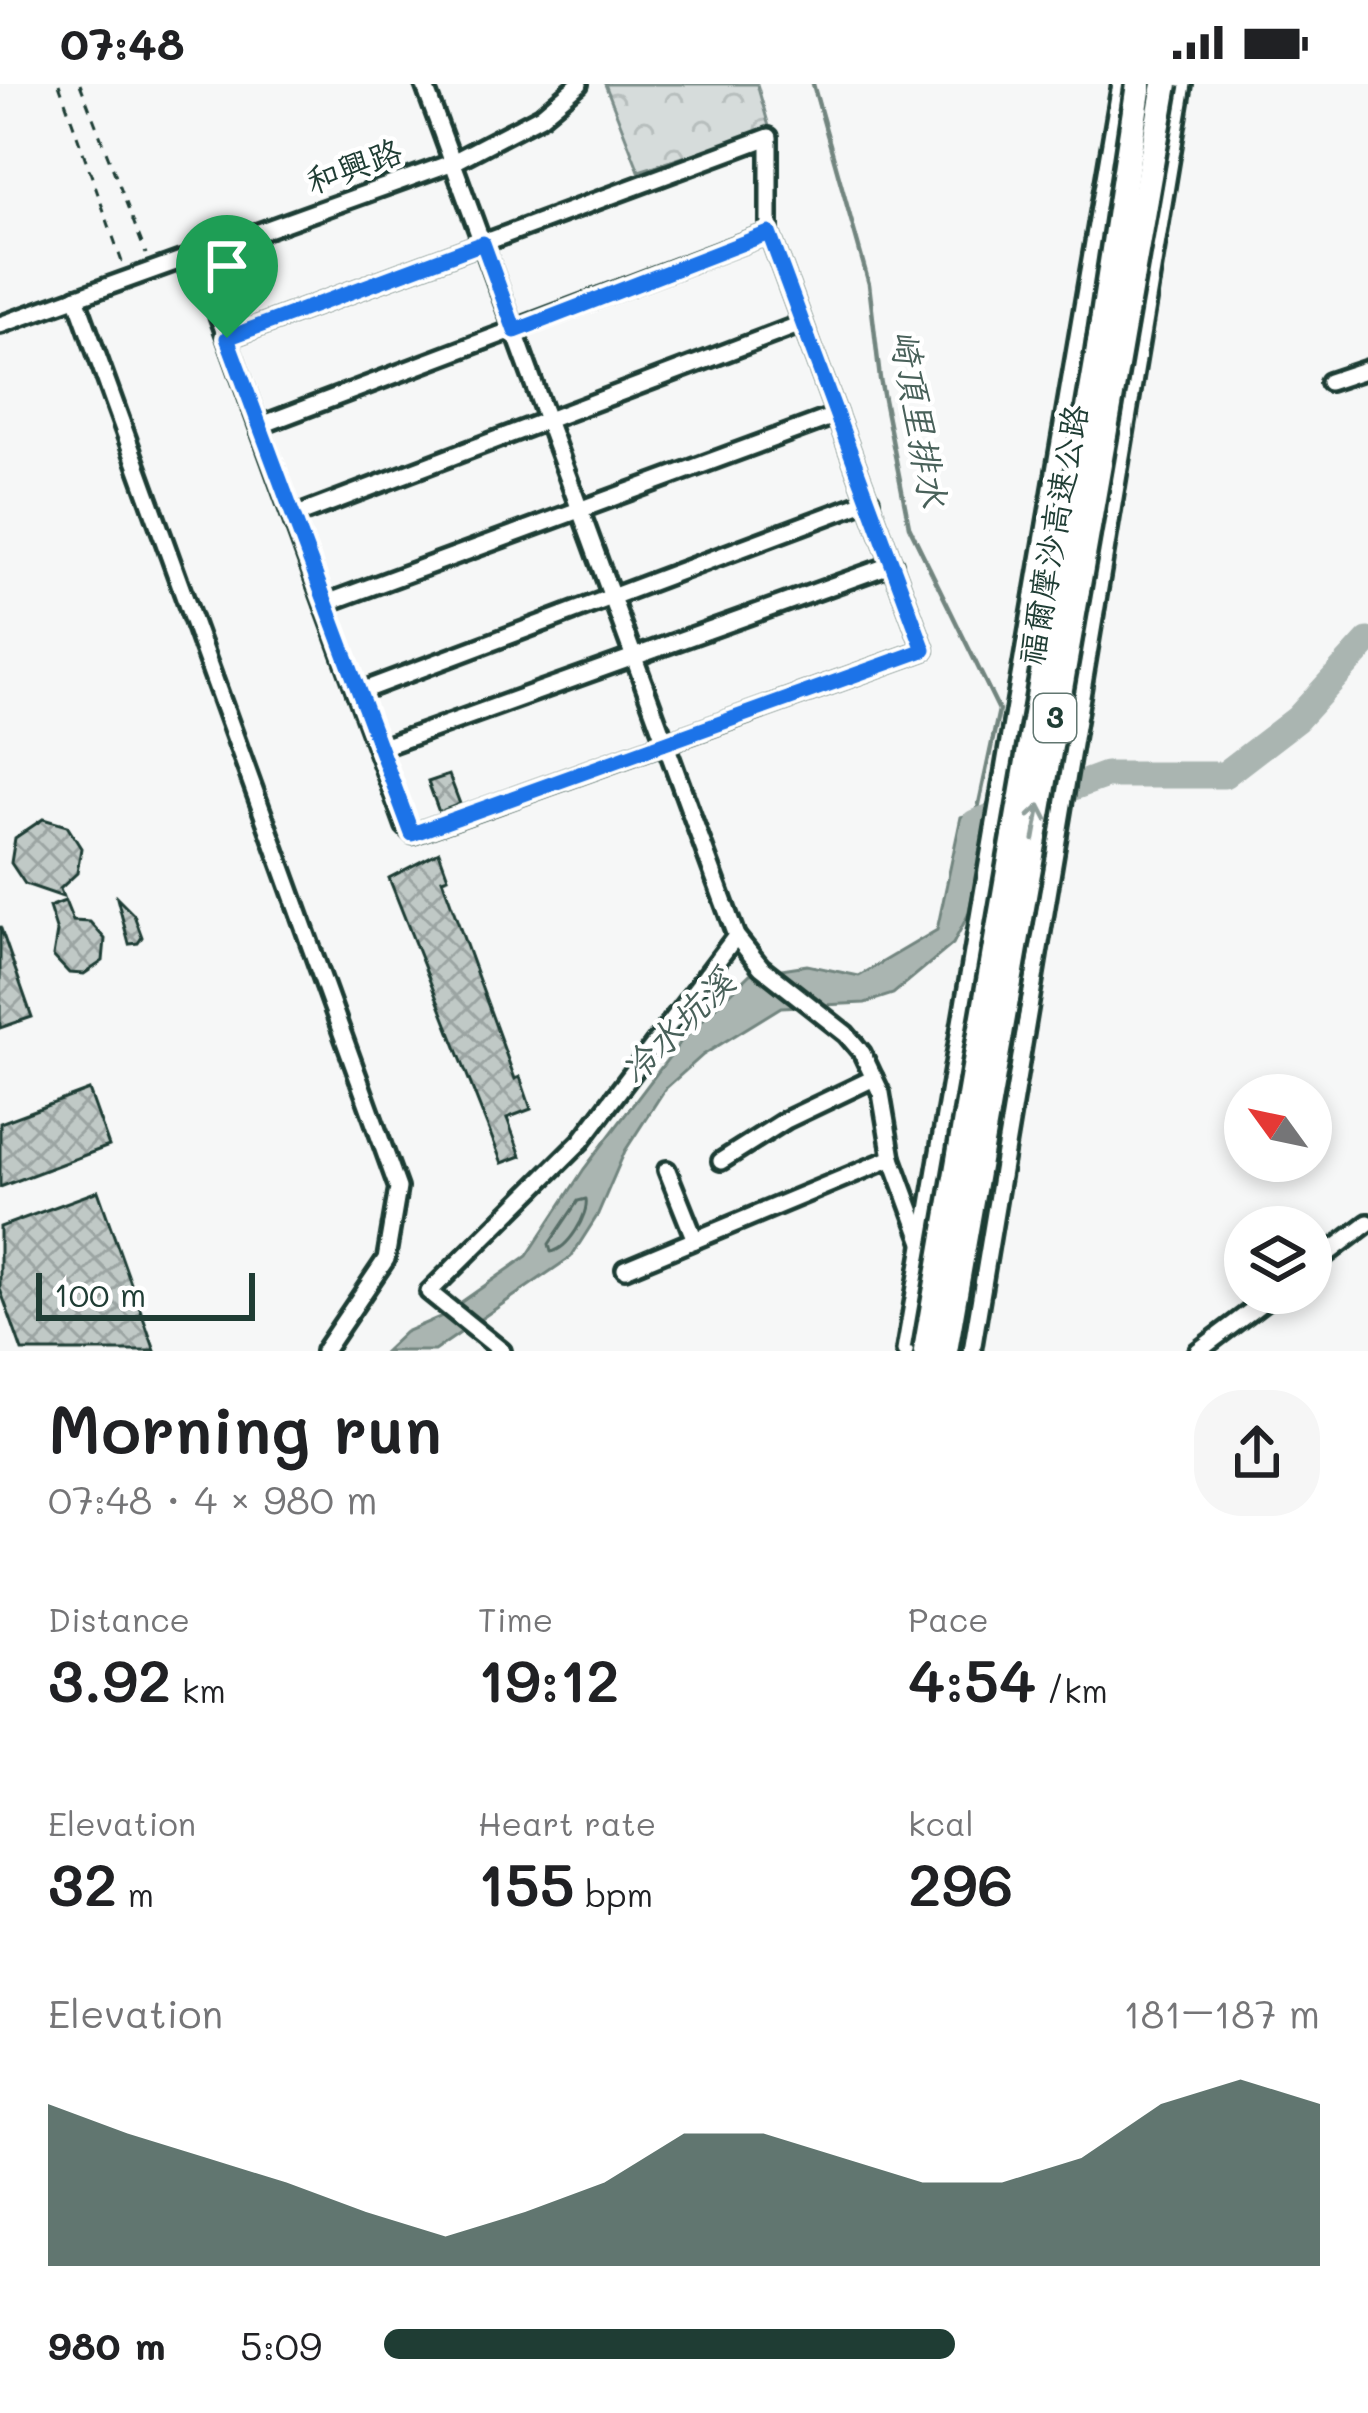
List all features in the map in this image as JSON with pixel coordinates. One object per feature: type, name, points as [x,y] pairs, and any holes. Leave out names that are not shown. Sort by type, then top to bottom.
[{"type":"highway","name":"福爾摩沙高速公路","points":[[926,1351],[1097,362],[1138,84]]},
{"type":"highway","name":"福爾摩沙高速公路","points":[[945,1351],[1165,84]]},
{"type":"street","points":[[424,84],[736,936],[761,967],[846,1034],[874,1078],[892,1158],[962,1351]]},
{"type":"street","name":"和興路","points":[[0,325],[451,163],[541,116],[579,84]]},
{"type":"street","points":[[905,1351],[1121,84]]},
{"type":"street","points":[[972,1351],[1183,84]]},
{"type":"street","points":[[214,302],[227,338],[292,517],[324,604],[376,749],[412,834],[667,747],[924,650],[769,233],[769,137],[227,338]]},
{"type":"street","points":[[259,426],[769,233]]},
{"type":"street","points":[[76,297],[398,1188],[386,1259],[324,1351]]},
{"type":"street","points":[[292,517],[549,424],[801,324]]},
{"type":"street","points":[[1329,382],[1368,369]]},
{"type":"street","points":[[324,604],[834,416]]},
{"type":"street","points":[[356,693],[870,500]]},
{"type":"street","points":[[1040,559],[1103,565]]},
{"type":"street","points":[[376,749],[893,564]]},
{"type":"street","points":[[988,867],[1052,873]]},
{"type":"street","points":[[502,1351],[428,1292],[581,1141],[736,936]]},
{"type":"street","points":[[722,1161],[786,1120],[874,1078]]},
{"type":"street","points":[[625,1269],[892,1158]]},
{"type":"street","points":[[667,1170],[695,1240]]},
{"type":"street","points":[[933,1186],[998,1194]]},
{"type":"street","points":[[1332,1250],[1368,1223]]},
{"type":"street","points":[[1207,1348],[1249,1314]]},
{"type":"path","points":[[59,84],[123,264]]},
{"type":"path","points":[[80,84],[146,256]]},
{"type":"green space","points":[[605,84],[757,84],[770,130],[639,171]]},
{"type":"water","points":[[992,808],[968,915],[953,944],[893,994],[865,1003],[781,1007],[703,1055],[665,1089],[625,1151],[597,1216],[571,1257],[434,1351],[385,1351],[405,1332],[440,1317],[527,1256],[584,1169],[682,1040],[750,974],[807,965],[859,976],[937,930],[961,817]]},
{"type":"building","points":[[449,775],[460,804],[439,812],[428,782]]},
{"type":"building","points":[[43,819],[67,826],[81,848],[77,873],[60,889],[63,897],[25,884],[11,863],[15,838]]},
{"type":"building","points":[[439,852],[448,877],[442,879],[515,1079],[520,1077],[531,1109],[507,1118],[521,1156],[502,1163],[389,878]]},
{"type":"building","points":[[117,898],[134,915],[142,937],[138,943],[129,944]]},
{"type":"building","points":[[65,901],[73,921],[90,922],[105,939],[103,961],[84,974],[69,973],[53,956],[57,932],[49,907]]},
{"type":"building","points":[[0,926],[32,1017],[0,1028]]},
{"type":"building","points":[[89,1090],[109,1146],[0,1187],[0,1123]]},
{"type":"building","points":[[98,1191],[155,1351],[22,1351],[0,1289],[0,1227]]},
{"type":"waterway","name":"崎頂里排水","points":[[813,84],[869,284],[880,379],[909,526],[999,710],[976,818]]},
{"type":"waterway","name":"冷水坑溪","points":[[975,823],[1106,775],[1224,775],[1297,719],[1368,641]]},
{"type":"route","points":[[769,233],[924,650],[667,747],[412,834],[405,826],[227,338],[483,243],[515,331],[769,233]]}]
